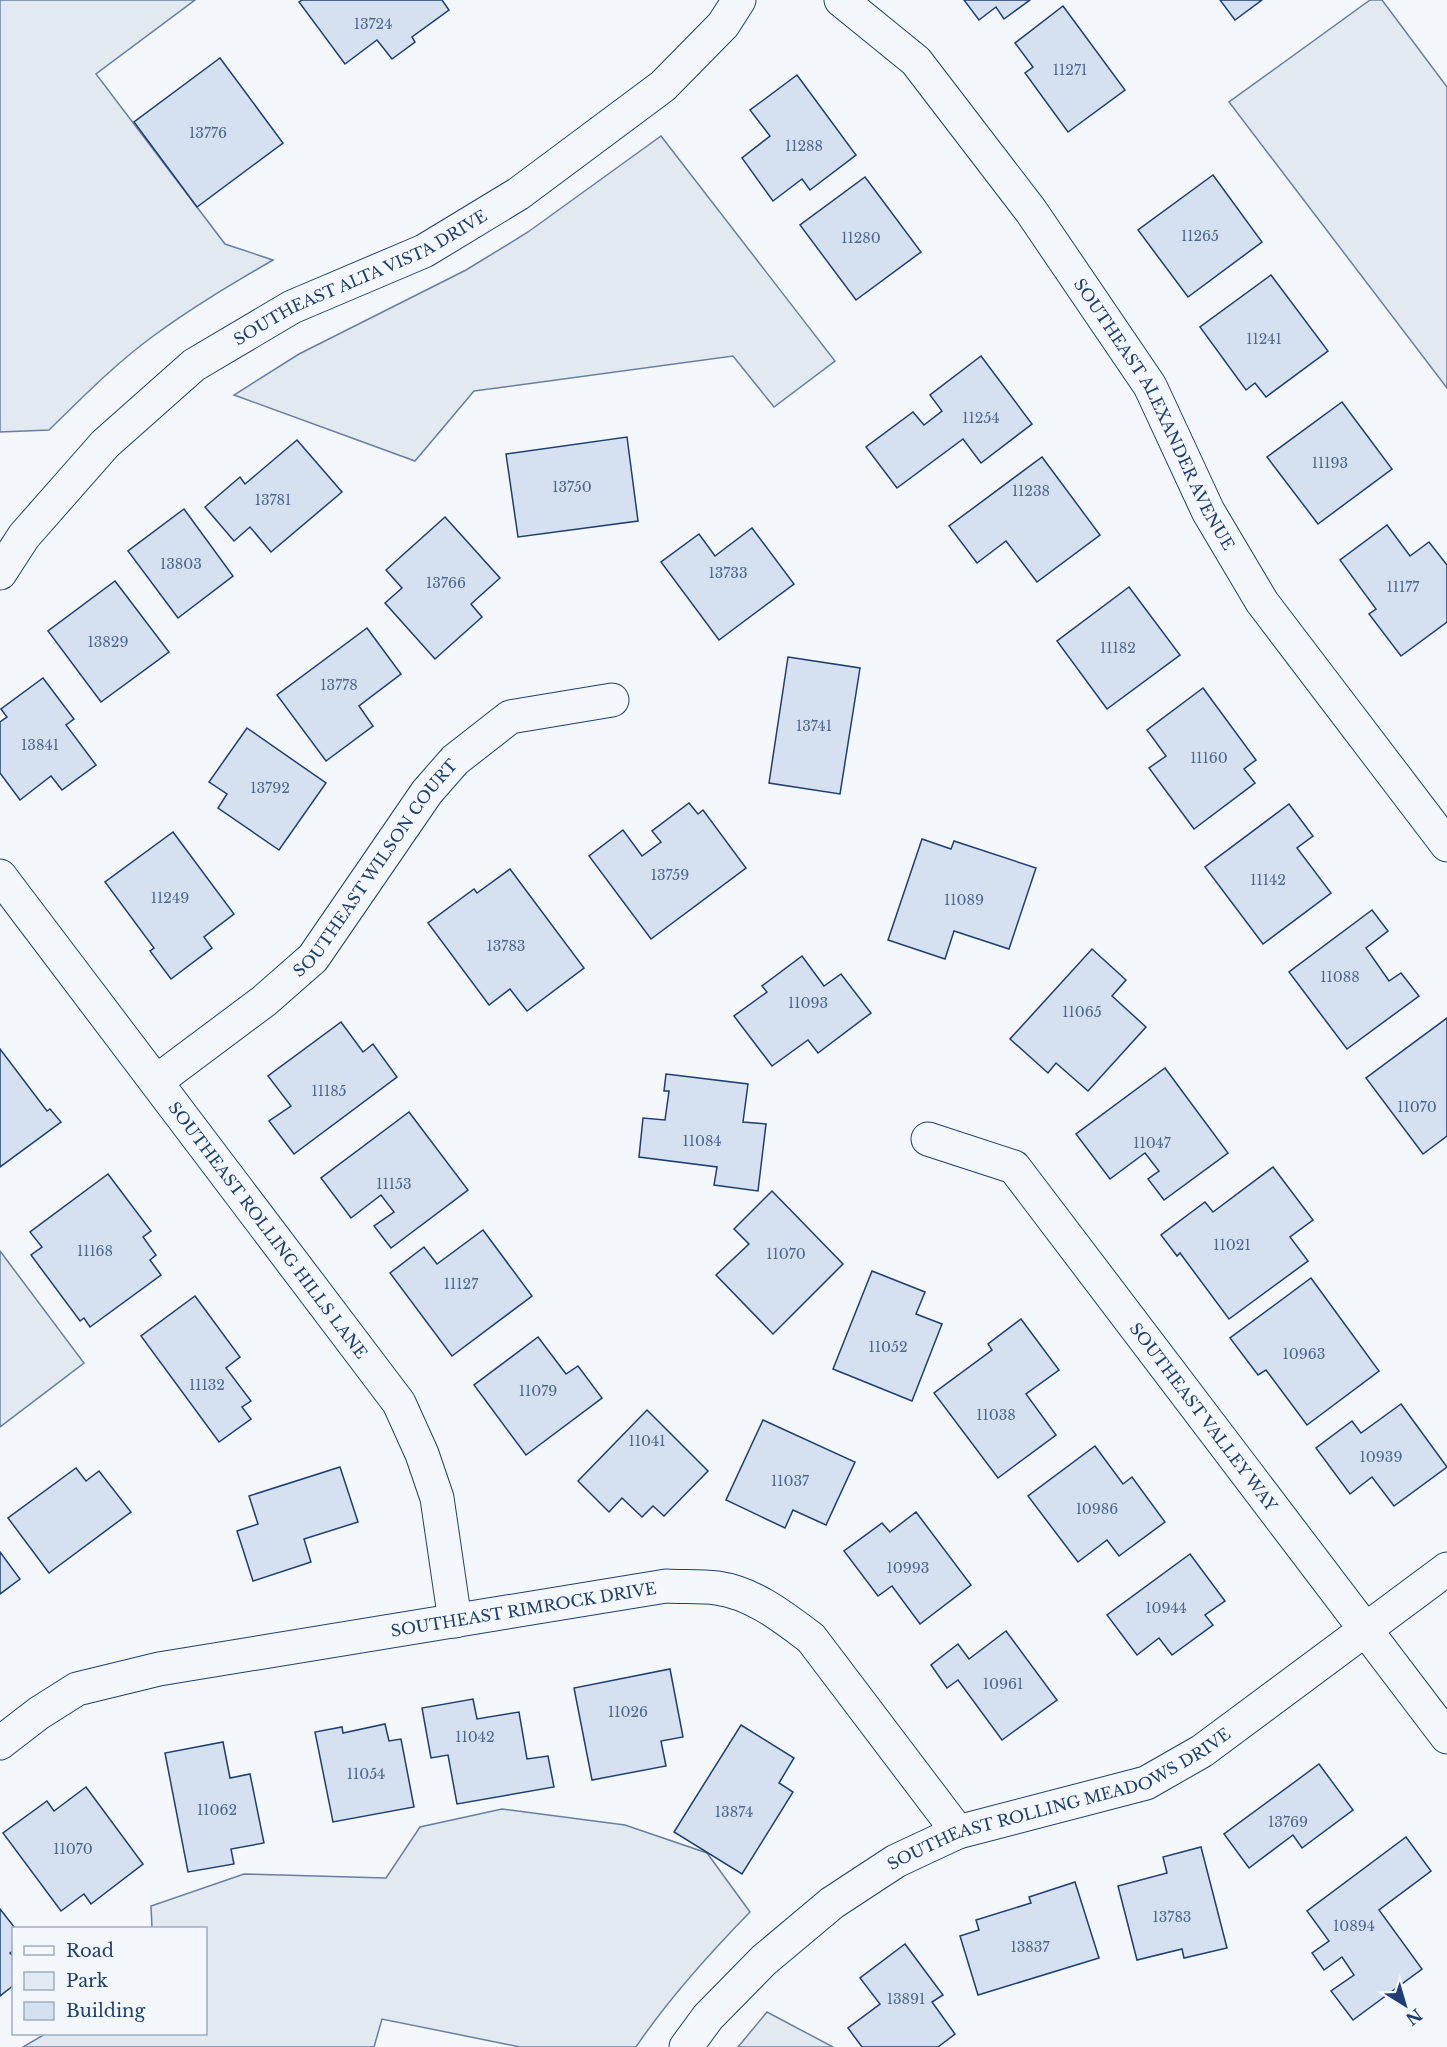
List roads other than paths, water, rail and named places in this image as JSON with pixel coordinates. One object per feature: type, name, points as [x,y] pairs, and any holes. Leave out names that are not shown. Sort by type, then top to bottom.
[{"type":"street","name":"SOUTHEAST ALTA VISTA DRIVE","points":[[0,573],[24,536],[105,444],[194,365],[292,307],[424,251],[518,194],[663,86],[723,25],[739,0]]},
{"type":"street","name":"SOUTHEAST ALEXANDER AVENUE","points":[[841,0],[916,61],[1031,211],[1150,386],[1208,511],[1262,602],[1447,845]]},
{"type":"street","name":"SOUTHEAST WILSON COURT","points":[[157,1081],[264,1001],[313,958],[427,792],[455,760],[510,717],[612,700]]},
{"type":"street","name":"SOUTHEAST ROLLING HILLS LANE","points":[[0,876],[399,1403],[422,1454],[437,1498],[455,1621]]},
{"type":"street","name":"SOUTHEAST VALLEY WAY","points":[[928,1139],[1014,1167],[1447,1737]]},
{"type":"street","name":"SOUTHEAST ROLLING MEADOWS DRIVE","points":[[686,2047],[708,2017],[764,1959],[832,1903],[896,1862],[958,1832],[1146,1783],[1202,1751],[1447,1569]]},
{"type":"street","name":"SOUTHEAST RIMROCK DRIVE","points":[[0,1743],[39,1713],[77,1689],[159,1668],[666,1586],[718,1588],[750,1599],[780,1614],[811,1638],[958,1832]]}]
